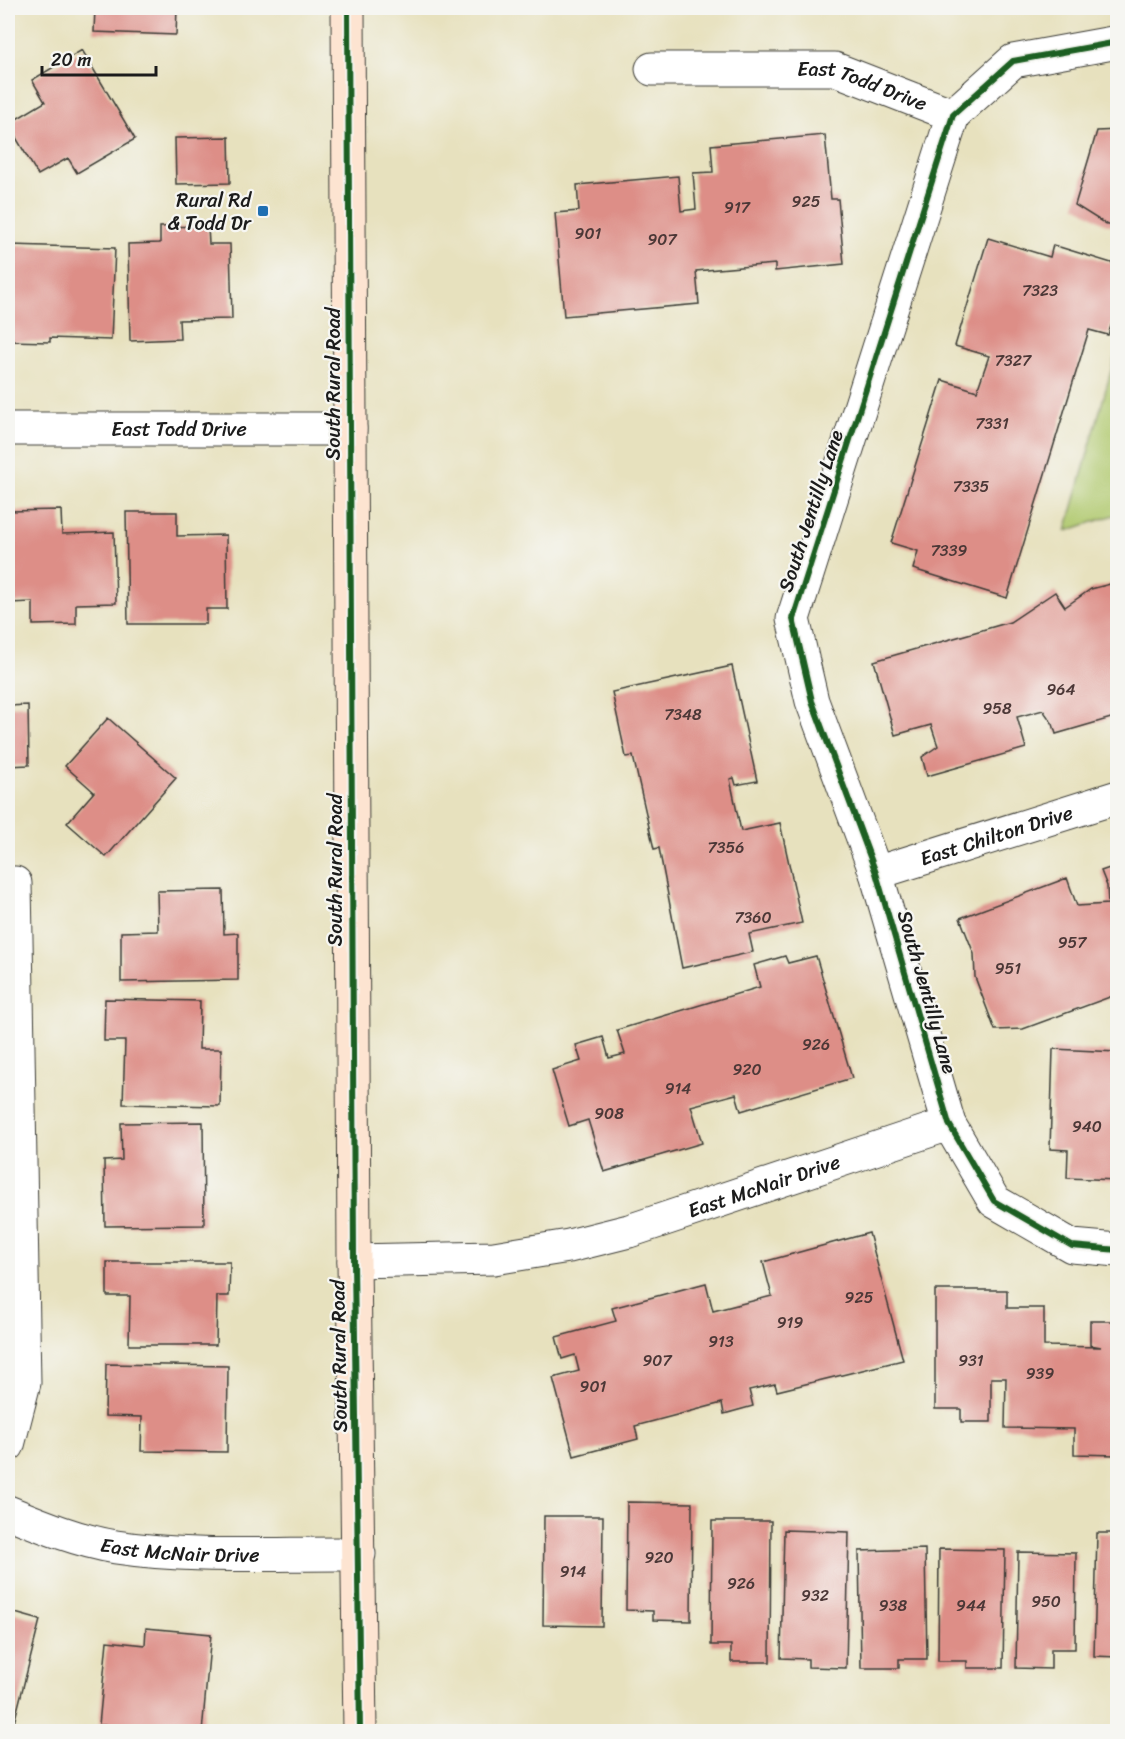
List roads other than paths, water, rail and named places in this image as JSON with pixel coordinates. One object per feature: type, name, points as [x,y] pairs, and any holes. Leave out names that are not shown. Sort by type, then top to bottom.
[{"type":"main road","name":"South Rural Road","points":[[348,8],[354,1261],[360,1731]]},
{"type":"street","name":"East Todd Drive","points":[[652,69],[835,69],[954,115],[1012,60],[1118,42]]},
{"type":"street","name":"South Jentilly Lane","points":[[949,1124],[876,873],[812,701],[794,619],[954,115]]},
{"type":"street","name":"East Todd Drive","points":[[8,429],[350,429]]},
{"type":"street","name":"East Chilton Drive","points":[[876,873],[1118,797]]},
{"type":"street","points":[[8,1445],[24,1383],[11,884]]},
{"type":"street","name":"East McNair Drive","points":[[354,1261],[494,1258],[569,1246],[629,1231],[949,1124]]},
{"type":"street","points":[[949,1124],[994,1201],[1072,1246],[1118,1250]]},
{"type":"street","name":"East McNair Drive","points":[[8,1512],[44,1527],[115,1547],[220,1553],[358,1554]]},
{"type":"place","name":"Rural Rd & Todd Dr","points":[[263,211]]}]
